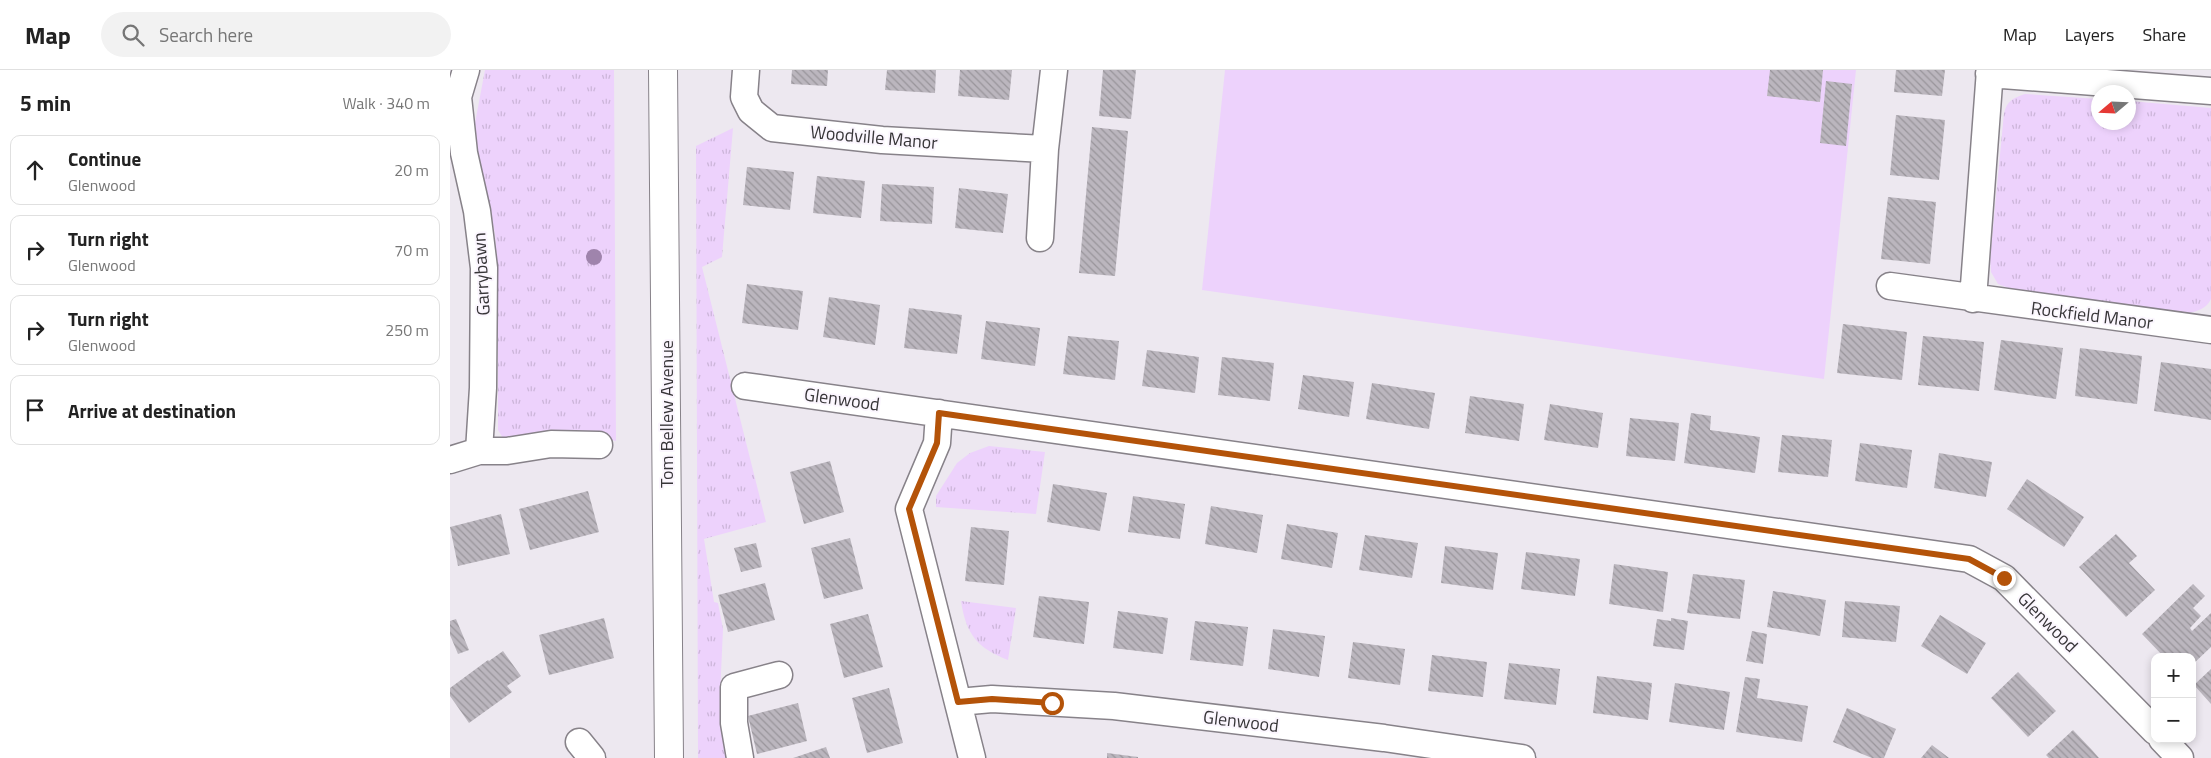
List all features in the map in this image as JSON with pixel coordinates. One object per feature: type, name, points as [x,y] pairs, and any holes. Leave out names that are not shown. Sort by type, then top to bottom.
[{"type":"street","name":"Garrybawn","points":[[466,70],[458,97],[464,153],[477,212],[484,268],[479,451]]},
{"type":"street","name":"Tom Bellew Avenue","points":[[663,70],[669,758]]},
{"type":"street","name":"Woodville Manor","points":[[746,70],[744,97],[750,111],[772,128],[882,140],[1045,149]]},
{"type":"street","points":[[1040,238],[1045,149],[1054,70]]},
{"type":"street","points":[[1973,299],[1990,72],[2211,92]]},
{"type":"street","name":"Rockfield Manor","points":[[1890,286],[1973,299],[2211,330]]},
{"type":"street","name":"Glenwood","points":[[746,386],[1969,559],[2004,578],[2151,727]]},
{"type":"street","points":[[939,413],[937,443],[909,509],[972,758]]},
{"type":"street","points":[[450,460],[479,451],[507,451],[551,444],[599,445]]},
{"type":"street","points":[[740,758],[734,723],[734,687],[779,675]]},
{"type":"street","name":"Glenwood","points":[[958,702],[992,699],[1114,706],[1375,737],[1522,758]]},
{"type":"street","points":[[2166,743],[2180,758]]},
{"type":"green space","points":[[485,70],[614,70],[616,441],[603,438],[512,440],[503,438],[498,430],[498,275],[495,234],[478,153],[475,123]]},
{"type":"green space","points":[[1225,70],[1856,70],[1824,379],[1202,290]]},
{"type":"green space","points":[[2025,94],[2091,99],[2091,130],[2136,130],[2136,102],[2211,108],[2211,299],[2204,307],[2188,313],[2011,289],[1998,284],[1991,272],[1990,259],[2004,113],[2011,100]]},
{"type":"green space","points":[[733,128],[722,257],[702,267],[766,522],[704,539],[714,602],[718,603],[723,629],[720,695],[725,739],[730,758],[698,758],[696,146]]},
{"type":"green space","points":[[989,446],[1045,452],[1036,514],[936,507],[936,496],[957,463],[970,453]]},
{"type":"green space","points":[[961,601],[1016,608],[1008,660],[988,650],[975,638],[966,622]]},
{"type":"building","points":[[792,70],[828,70],[827,86],[791,84]]},
{"type":"building","points":[[887,70],[936,70],[935,93],[885,90]]},
{"type":"building","points":[[960,70],[1012,70],[1009,100],[958,96]]},
{"type":"building","points":[[1103,70],[1136,70],[1131,119],[1099,116]]},
{"type":"building","points":[[1770,70],[1823,70],[1820,102],[1767,96]]},
{"type":"building","points":[[1896,70],[1945,70],[1942,96],[1894,92]]},
{"type":"building","points":[[1826,81],[1852,84],[1846,146],[1820,143]]},
{"type":"building","points":[[1896,115],[1945,120],[1939,180],[1890,175]]},
{"type":"building","points":[[1092,127],[1128,131],[1115,276],[1079,273]]},
{"type":"building","points":[[747,167],[794,172],[790,210],[743,205]]},
{"type":"building","points":[[817,176],[865,181],[861,218],[813,213]]},
{"type":"building","points":[[882,184],[934,187],[932,224],[880,221]]},
{"type":"building","points":[[959,188],[1008,194],[1003,233],[955,228]]},
{"type":"building","points":[[1888,197],[1936,202],[1930,264],[1881,259]]},
{"type":"building","points":[[747,284],[803,291],[798,330],[742,323]]},
{"type":"building","points":[[829,297],[880,305],[875,345],[823,337]]},
{"type":"building","points":[[909,308],[962,315],[957,354],[904,348]]},
{"type":"building","points":[[986,321],[1040,328],[1035,366],[981,359]]},
{"type":"building","points":[[1843,324],[1907,332],[1902,380],[1837,373]]},
{"type":"building","points":[[1068,336],[1119,341],[1115,380],[1063,374]]},
{"type":"building","points":[[1923,336],[1984,342],[1979,391],[1918,385]]},
{"type":"building","points":[[2001,340],[2063,348],[2056,399],[1994,390]]},
{"type":"building","points":[[2080,348],[2142,356],[2137,404],[2075,396]]},
{"type":"building","points":[[1147,350],[1199,357],[1195,393],[1142,386]]},
{"type":"building","points":[[1222,357],[1274,363],[1270,401],[1218,395]]},
{"type":"building","points":[[2161,362],[2211,369],[2211,420],[2154,411]]},
{"type":"building","points":[[1303,375],[1354,382],[1349,417],[1298,409]]},
{"type":"building","points":[[1372,383],[1435,393],[1429,429],[1366,419]]},
{"type":"building","points":[[1470,396],[1524,404],[1519,441],[1465,433]]},
{"type":"building","points":[[1550,404],[1603,413],[1598,448],[1544,440]]},
{"type":"building","points":[[1691,413],[1711,416],[1710,430],[1760,437],[1755,473],[1684,463]]},
{"type":"building","points":[[1630,418],[1679,423],[1675,461],[1626,456]]},
{"type":"building","points":[[1782,435],[1832,440],[1828,477],[1778,472]]},
{"type":"building","points":[[1860,443],[1912,450],[1907,488],[1855,481]]},
{"type":"building","points":[[1939,453],[1992,462],[1986,497],[1934,488]]},
{"type":"building","points":[[830,461],[844,512],[804,524],[790,472]]},
{"type":"building","points":[[2027,479],[2084,517],[2064,547],[2007,509]]},
{"type":"building","points":[[1053,484],[1107,493],[1100,531],[1047,522]]},
{"type":"building","points":[[588,491],[599,532],[530,550],[519,509]]},
{"type":"building","points":[[1133,496],[1185,504],[1180,539],[1128,532]]},
{"type":"building","points":[[1211,506],[1263,515],[1257,553],[1205,544]]},
{"type":"building","points":[[501,514],[510,554],[458,566],[450,527]]},
{"type":"building","points":[[1287,524],[1338,533],[1332,568],[1281,559]]},
{"type":"building","points":[[971,527],[1009,531],[1004,585],[965,581]]},
{"type":"building","points":[[2116,534],[2137,556],[2129,563],[2155,590],[2126,617],[2079,567]]},
{"type":"building","points":[[1365,535],[1418,543],[1412,578],[1359,570]]},
{"type":"building","points":[[850,538],[863,589],[824,599],[811,548]]},
{"type":"building","points":[[756,543],[762,567],[741,572],[734,548]]},
{"type":"building","points":[[1445,546],[1498,553],[1493,590],[1441,583]]},
{"type":"building","points":[[1526,552],[1580,559],[1575,596],[1521,589]]},
{"type":"building","points":[[1614,564],[1668,572],[1663,612],[1609,604]]},
{"type":"building","points":[[1693,574],[1745,580],[1740,619],[1687,613]]},
{"type":"building","points":[[765,583],[775,620],[728,632],[718,595]]},
{"type":"building","points":[[2193,584],[2205,596],[2193,608],[2201,616],[2190,628],[2192,631],[2211,613],[2211,647],[2196,661],[2196,653],[2160,653],[2142,634]]},
{"type":"building","points":[[1773,591],[1826,600],[1820,636],[1767,627]]},
{"type":"building","points":[[1039,596],[1089,602],[1084,644],[1033,637]]},
{"type":"building","points":[[1845,601],[1900,606],[1896,642],[1842,637]]},
{"type":"building","points":[[1118,611],[1168,618],[1163,654],[1113,648]]},
{"type":"building","points":[[868,614],[883,667],[844,678],[830,624]]},
{"type":"building","points":[[1940,615],[1986,643],[1967,674],[1921,646]]},
{"type":"building","points":[[604,618],[614,658],[549,675],[539,635]]},
{"type":"building","points":[[1671,618],[1688,621],[1684,650],[1653,646],[1657,619],[1671,621]]},
{"type":"building","points":[[456,619],[469,650],[458,654],[450,635],[450,621]]},
{"type":"building","points":[[1195,621],[1248,627],[1243,666],[1190,660]]},
{"type":"building","points":[[1273,629],[1325,636],[1319,677],[1268,669]]},
{"type":"building","points":[[1752,631],[1767,634],[1763,664],[1746,661]]},
{"type":"building","points":[[1353,642],[1405,649],[1400,685],[1348,678]]},
{"type":"building","points":[[503,651],[521,676],[507,686],[512,692],[469,723],[450,696],[450,688]]},
{"type":"building","points":[[1432,655],[1487,662],[1483,697],[1428,691]]},
{"type":"building","points":[[1509,663],[1560,669],[1556,705],[1504,699]]},
{"type":"building","points":[[2211,669],[2211,704],[2196,687],[2196,683]]},
{"type":"building","points":[[2018,672],[2056,711],[2028,737],[1991,698]]},
{"type":"building","points":[[1597,676],[1652,683],[1648,720],[1593,713]]},
{"type":"building","points":[[1745,677],[1760,679],[1757,698],[1808,706],[1802,742],[1736,732]]},
{"type":"building","points":[[1675,683],[1730,692],[1724,730],[1669,722]]},
{"type":"building","points":[[889,688],[903,743],[867,753],[852,698]]},
{"type":"building","points":[[798,703],[807,741],[757,754],[748,716]]},
{"type":"building","points":[[1847,708],[1896,729],[1884,758],[1872,758],[1833,742]]},
{"type":"building","points":[[2073,730],[2099,758],[2049,758],[2046,755]]},
{"type":"building","points":[[1932,745],[1949,758],[1921,758]]},
{"type":"building","points":[[826,747],[830,758],[793,758]]},
{"type":"building","points":[[1107,753],[1138,757],[1138,758],[1107,758]]},
{"type":"route","points":[[1052,703],[992,699],[958,702],[909,509],[916,488],[937,443],[939,413],[1969,559],[2004,578]]}]
